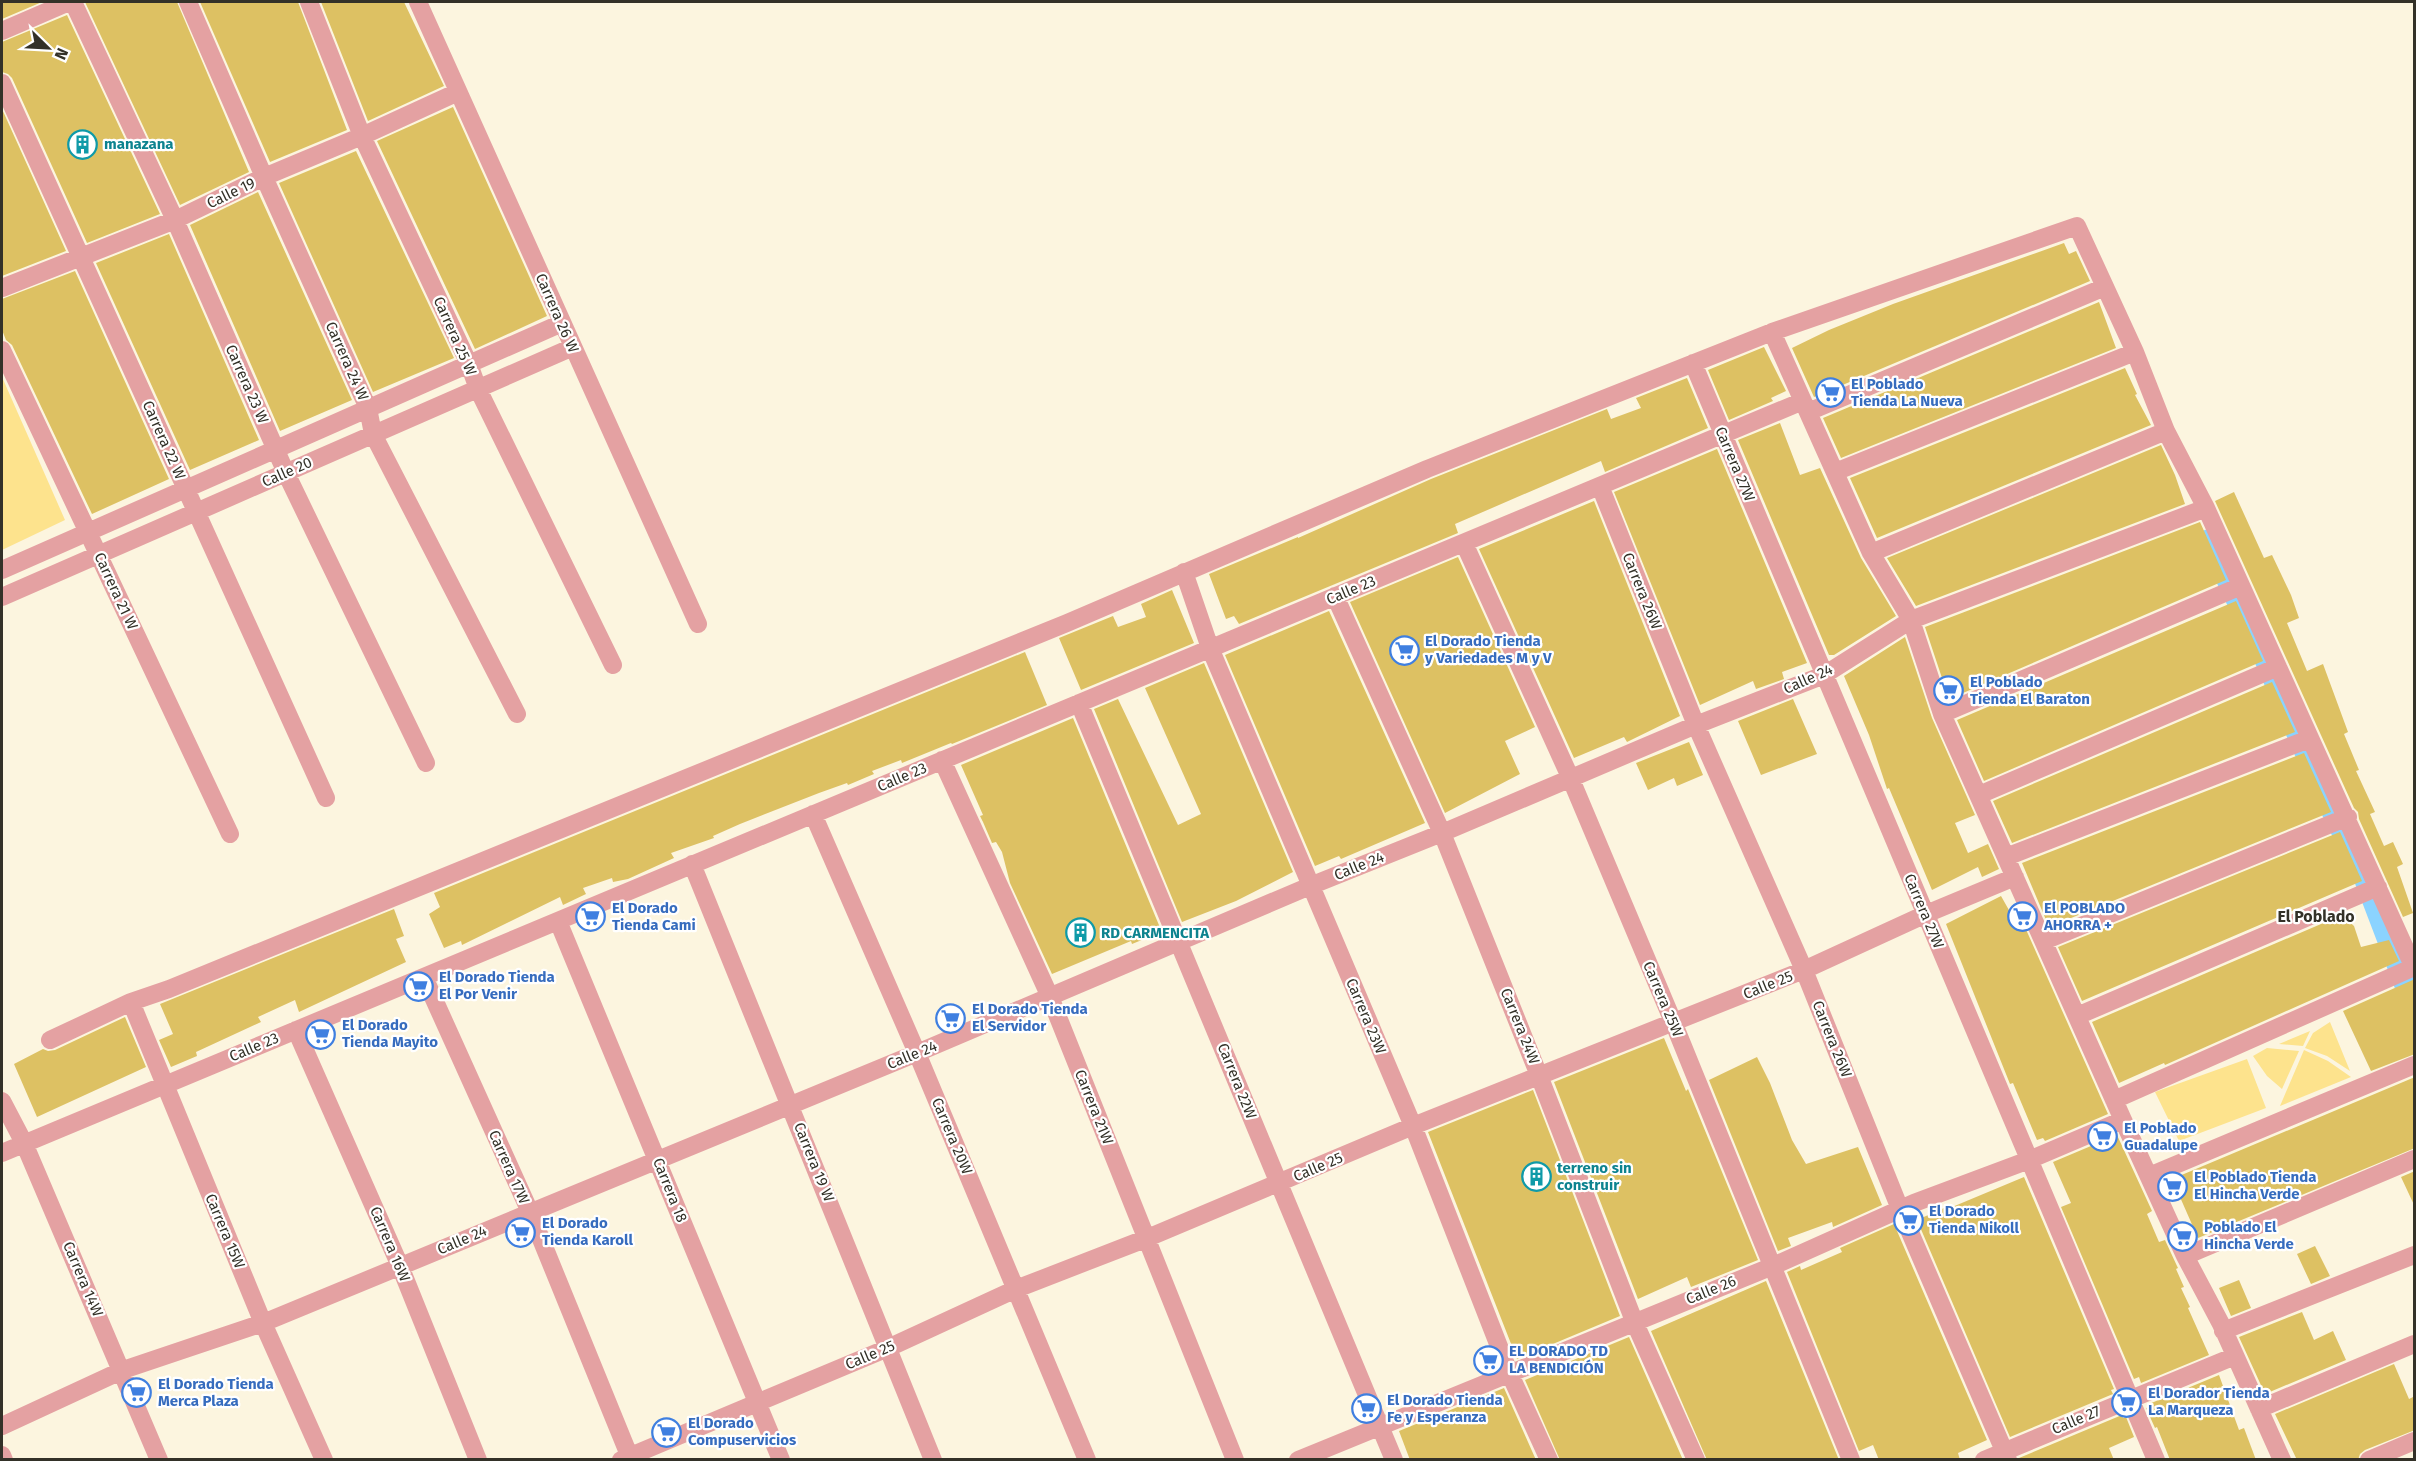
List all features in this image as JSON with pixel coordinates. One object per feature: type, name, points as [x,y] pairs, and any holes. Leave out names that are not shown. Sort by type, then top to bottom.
[{"type":"street","points":[[2,31],[71,2]]},
{"type":"street","name":"Carrera 23 W","points":[[71,2],[175,220],[286,473],[426,764]]},
{"type":"street","name":"Carrera 24 W","points":[[188,2],[368,408],[374,434],[517,714]]},
{"type":"street","name":"Carrera 25 W","points":[[309,2],[362,136],[469,364],[478,389],[613,665]]},
{"type":"street","name":"Carrera 26 W","points":[[418,2],[698,624]]},
{"type":"street","name":"Carrera 22 W","points":[[2,83],[326,798]]},
{"type":"street","name":"Calle 19","points":[[2,288],[175,220],[264,177],[458,92]]},
{"type":"street","points":[[50,1040],[131,1002],[169,989],[1067,623],[1426,469],[1772,332],[2077,226],[2135,352],[2166,431],[2206,508],[2414,967],[2114,1100]]},
{"type":"street","name":"Calle 23","points":[[2,1153],[1723,434],[1805,406],[2105,287]]},
{"type":"street","name":"Calle 20","points":[[2,570],[562,323]]},
{"type":"street","points":[[1772,332],[1871,553],[1911,620],[1942,714],[2123,1120],[2282,1460]]},
{"type":"street","name":"Calle 20","points":[[3,593],[99,554],[573,347]]},
{"type":"street","name":"Carrera 21 W","points":[[2,350],[230,834]]},
{"type":"street","points":[[1834,472],[2135,352]]},
{"type":"street","name":"Carrera 27W","points":[[1693,363],[2156,1460]]},
{"type":"street","points":[[1871,553],[2166,431]]},
{"type":"street","name":"Carrera 26W","points":[[1600,486],[1696,724],[1804,970],[1900,1209],[2006,1455]]},
{"type":"street","name":"Calle 24","points":[[2,1426],[123,1370],[263,1323],[917,1053],[1696,724],[1824,675],[1911,620],[2206,508]]},
{"type":"street","name":"Carrera 25W","points":[[1464,543],[1570,777],[1674,1024],[1851,1460]]},
{"type":"street","name":"Carrera 23W","points":[[1184,572],[1210,648],[1413,1126],[1509,1372],[1549,1460]]},
{"type":"street","points":[[1942,714],[2241,586]]},
{"type":"street","name":"Carrera 24W","points":[[1335,596],[1442,833],[1540,1077],[1634,1321],[1696,1460]]},
{"type":"street","points":[[1979,795],[2278,667]]},
{"type":"street","name":"Carrera 22W","points":[[1079,703],[1394,1460]]},
{"type":"street","points":[[2006,857],[2309,739]]},
{"type":"street","name":"Carrera 21W","points":[[942,760],[1050,997],[1235,1460]]},
{"type":"street","name":"Carrera 20W","points":[[813,814],[917,1053],[1087,1460]]},
{"type":"street","points":[[2044,941],[2348,817]]},
{"type":"street","name":"Carrera 19 W","points":[[692,864],[791,1104],[933,1460]]},
{"type":"street","name":"Calle 25","points":[[627,1458],[888,1348],[1016,1289],[1145,1239],[1413,1126],[1674,1024],[1804,970],[1926,914],[2015,877]]},
{"type":"street","points":[[2077,1016],[2378,887]]},
{"type":"street","name":"Carrera 18","points":[[558,921],[781,1460]]},
{"type":"street","name":"Carrera 17W","points":[[424,976],[530,1212],[627,1458]]},
{"type":"street","name":"Carrera 15W","points":[[131,1002],[263,1323],[324,1460]]},
{"type":"street","name":"Carrera 16W","points":[[296,1030],[400,1266],[478,1460]]},
{"type":"street","points":[[2149,1176],[2415,1065]]},
{"type":"street","name":"Carrera 14W","points":[[2,1101],[24,1143],[123,1370],[159,1460]]},
{"type":"street","name":"Calle 26","points":[[1298,1460],[1773,1266],[1900,1209],[2029,1160],[2123,1120]]},
{"type":"street","points":[[2185,1256],[2415,1160]]},
{"type":"street","points":[[2223,1331],[2415,1254]]},
{"type":"street","points":[[2259,1409],[2415,1344]]},
{"type":"street","name":"Calle 27","points":[[1984,1460],[2006,1455],[2130,1398],[2235,1356]]},
{"type":"street","points":[[2369,1460],[2415,1441]]},
{"type":"street","points":[[2,1455],[4,1460]]},
{"type":"shaded area","points":[[2,377],[65,520],[2,550]]},
{"type":"shaded area","points":[[2330,1022],[2350,1071],[2327,1056],[2305,1048],[2313,1033]]},
{"type":"shaded area","points":[[2310,1031],[2303,1046],[2279,1044]]},
{"type":"shaded area","points":[[2267,1048],[2299,1051],[2282,1089],[2267,1076],[2253,1056]]},
{"type":"shaded area","points":[[2304,1050],[2328,1061],[2351,1077],[2280,1106]]},
{"type":"shaded area","points":[[2247,1059],[2266,1108],[2179,1141],[2155,1092]]},
{"type":"building","points":[[2,2],[42,2],[2,19]]},
{"type":"building","name":"manazana","points":[[85,2],[177,2],[249,172],[180,205]]},
{"type":"building","points":[[200,2],[298,2],[347,130],[270,162]]},
{"type":"building","points":[[321,2],[404,2],[444,86],[368,121]]},
{"type":"building","name":"manazana","points":[[67,15],[160,214],[87,243],[12,78],[2,72],[2,42]]},
{"type":"building","points":[[453,107],[547,316],[475,349],[377,141]]},
{"type":"building","points":[[2,109],[66,251],[2,276]]},
{"type":"building","points":[[356,151],[454,358],[373,392],[279,183]]},
{"type":"building","points":[[258,192],[352,400],[280,431],[190,225]]},
{"type":"building","points":[[169,234],[259,440],[190,470],[96,263]]},
{"type":"building","points":[[2064,243],[2069,254],[2076,251],[2090,281],[1814,397],[1792,348],[1893,304]]},
{"type":"building","points":[[75,271],[169,479],[92,514],[12,345],[6,340],[2,330],[2,299]]},
{"type":"building","points":[[2099,302],[2116,348],[1841,458],[1823,418]]},
{"type":"building","points":[[1764,347],[1786,391],[1771,398],[1773,401],[1729,420],[1708,370]]},
{"type":"building","points":[[2125,368],[2137,394],[2135,395],[2151,425],[1877,538],[1850,478]]},
{"type":"building","points":[[1687,378],[1708,428],[1605,472],[1601,461],[1455,524],[1458,533],[1239,624],[1234,616],[1226,619],[1209,574],[1298,538],[1431,479],[1607,409],[1611,419],[1641,408],[1636,398]]},
{"type":"building","points":[[1780,423],[1800,475],[1820,468],[1861,558],[1896,616],[1834,655],[1829,655],[1738,440]]},
{"type":"building","points":[[2161,445],[2185,504],[1916,606],[1887,558]]},
{"type":"building","points":[[1717,449],[1807,663],[1782,672],[1784,679],[1756,689],[1753,681],[1700,705],[1614,492]]},
{"type":"building","points":[[2234,492],[2264,558],[2272,555],[2291,595],[2299,618],[2287,623],[2307,671],[2323,664],[2348,732],[2344,734],[2359,770],[2356,771],[2375,812],[2370,814],[2384,846],[2393,842],[2403,864],[2397,867],[2413,913],[2403,917],[2359,819],[2358,812],[2354,808],[2215,501]]},
{"type":"building","points":[[1594,501],[1680,716],[1627,742],[1624,737],[1574,758],[1479,549]]},
{"type":"building","points":[[2200,522],[2226,580],[1949,699],[1925,627]]},
{"type":"building","points":[[1458,557],[1535,727],[1505,741],[1520,774],[1445,813],[1350,602]]},
{"type":"building","points":[[1172,590],[1194,643],[1081,690],[1059,638],[1113,616],[1118,627],[1146,617],[1141,604]]},
{"type":"building","points":[[2236,601],[2263,661],[1984,781],[1957,720]]},
{"type":"building","points":[[1329,611],[1425,823],[1341,859],[1339,856],[1315,866],[1225,655]]},
{"type":"building","points":[[1905,637],[1932,718],[1975,815],[1955,823],[1968,853],[1988,844],[1999,869],[1982,877],[1978,867],[1932,890],[1889,788],[1887,789],[1869,735],[1844,676]]},
{"type":"building","points":[[1025,652],[1047,705],[902,763],[901,760],[872,771],[874,774],[848,785],[847,783],[819,793],[740,824],[713,836],[714,838],[671,853],[674,858],[628,879],[613,882],[612,878],[583,888],[586,894],[563,905],[560,897],[462,945],[461,941],[444,948],[429,914],[440,907],[434,893]]},
{"type":"building","points":[[1204,663],[1293,872],[1236,901],[1182,922],[1094,709],[1118,699],[1178,825],[1201,814],[1145,688]]},
{"type":"building","points":[[2272,682],[2295,732],[2012,843],[1993,801]]},
{"type":"building","points":[[1793,699],[1817,754],[1761,775],[1738,721]]},
{"type":"building","points":[[1073,718],[1161,930],[1159,933],[1132,944],[1131,941],[1052,974],[1010,883],[1002,852],[996,842],[992,843],[980,816],[983,815],[961,765]]},
{"type":"building","points":[[1689,742],[1703,775],[1677,786],[1674,778],[1648,790],[1636,763]]},
{"type":"building","points":[[2304,753],[2331,812],[2049,927],[2022,863]]},
{"type":"building","points":[[2340,832],[2362,881],[2082,1001],[2058,947]]},
{"type":"building","points":[[2001,896],[2014,919],[2020,916],[2108,1114],[2045,1141],[2043,1138],[2037,1140],[2013,1083],[2010,1084],[1946,924]]},
{"type":"building","points":[[394,909],[404,936],[396,939],[406,962],[299,1012],[295,1000],[258,1017],[261,1022],[196,1052],[197,1056],[171,1067],[159,1040],[173,1034],[160,1004]]},
{"type":"building","points":[[2342,915],[2354,926],[2361,947],[2389,940],[2399,961],[2165,1065],[2164,1063],[2119,1083],[2092,1022]]},
{"type":"building","points":[[2415,979],[2415,1054],[2371,1071],[2343,1011]]},
{"type":"building","points":[[125,1017],[146,1067],[37,1117],[14,1064],[43,1049],[55,1050]]},
{"type":"building","points":[[1664,1038],[1686,1091],[1688,1089],[1758,1260],[1691,1287],[1687,1277],[1638,1299],[1554,1082]]},
{"type":"building","points":[[1757,1057],[1770,1083],[1792,1140],[1806,1164],[1858,1147],[1882,1205],[1833,1227],[1832,1222],[1788,1238],[1791,1246],[1778,1251],[1709,1080]]},
{"type":"building","points":[[2415,1077],[2415,1148],[2198,1238],[2172,1179]]},
{"type":"building","points":[[1533,1090],[1620,1316],[1517,1359],[1428,1132]]},
{"type":"building","points":[[2117,1135],[2152,1211],[2147,1214],[2159,1242],[2165,1240],[2178,1268],[2176,1269],[2184,1287],[2181,1288],[2190,1307],[2188,1308],[2209,1355],[2141,1383],[2139,1377],[2134,1379],[2061,1207],[2071,1203],[2053,1162]]},
{"type":"building","points":[[2415,1171],[2415,1207],[2401,1177]]},
{"type":"building","points":[[2024,1177],[2114,1389],[2111,1390],[2113,1394],[2010,1437],[1917,1220]]},
{"type":"building","points":[[1894,1224],[1987,1440],[1958,1453],[1960,1460],[1879,1460],[1873,1445],[1859,1451],[1787,1272],[1800,1266],[1801,1270],[1842,1252],[1840,1248]]},
{"type":"building","points":[[2315,1246],[2330,1276],[2311,1284],[2297,1254]]},
{"type":"building","points":[[2239,1280],[2251,1308],[2231,1316],[2219,1288]]},
{"type":"building","points":[[1766,1281],[1839,1460],[1707,1460],[1651,1331]]},
{"type":"building","points":[[2302,1312],[2314,1340],[2333,1331],[2346,1360],[2265,1394],[2239,1337]]},
{"type":"building","points":[[1629,1337],[1683,1460],[1560,1460],[1525,1380]]},
{"type":"building","points":[[2394,1364],[2409,1399],[2415,1396],[2415,1430],[2365,1450],[2360,1454],[2358,1460],[2297,1460],[2275,1414]]},
{"type":"building","points":[[2219,1375],[2239,1430],[2244,1428],[2256,1460],[2170,1460],[2157,1427],[2155,1428],[2146,1408],[2150,1407],[2149,1404]]},
{"type":"building","points":[[1504,1388],[1536,1460],[1410,1460],[1399,1431]]},
{"type":"building","points":[[2122,1415],[2123,1418],[2126,1417],[2134,1437],[2109,1448],[2114,1460],[2020,1460],[2019,1458]]},
{"type":"waterway","points":[[2208,540],[2266,662],[2320,787],[2363,875],[2414,1009]]},
{"type":"place","name":"manazana","points":[[83,144]]},
{"type":"place","name":"El Poblado Tienda La Nueva","points":[[1830,393]]},
{"type":"place","name":"El Dorado Tienda y Variedades M y V","points":[[1404,650]]},
{"type":"place","name":"El Poblado Tienda El Baraton","points":[[1949,691]]},
{"type":"place","name":"El Dorado Tienda Cami","points":[[591,917]]},
{"type":"place","name":"El POBLADO AHORRA +","points":[[2023,917]]},
{"type":"place","name":"RD CARMENCITA","points":[[1080,933]]},
{"type":"place","name":"El Dorado Tienda El Por Venir","points":[[418,986]]},
{"type":"place","name":"El Dorado Tienda El Servidor","points":[[951,1018]]},
{"type":"place","name":"El Dorado Tienda Mayito","points":[[321,1034]]},
{"type":"place","name":"El Poblado Guadalupe","points":[[2103,1137]]},
{"type":"place","name":"terreno sin construir","points":[[1536,1177]]},
{"type":"place","name":"El Poblado Tienda El Hincha Verde","points":[[2173,1186]]},
{"type":"place","name":"El Dorado Tienda Nikoll","points":[[1908,1220]]},
{"type":"place","name":"El Dorado Tienda Karoll","points":[[521,1232]]},
{"type":"place","name":"Poblado El Hincha Verde","points":[[2183,1236]]},
{"type":"place","name":"EL DORADO TD LA BENDICIÓN","points":[[1488,1360]]},
{"type":"place","name":"El Dorado Tienda Merca Plaza","points":[[137,1393]]},
{"type":"place","name":"El Dorador Tienda La Marqueza","points":[[2127,1402]]},
{"type":"place","name":"El Dorado Tienda Fe y Esperanza","points":[[1366,1409]]},
{"type":"place","name":"El Dorado Compuservicios","points":[[667,1432]]},
{"type":"district","name":"El Poblado","points":[[2316,916]]}]
